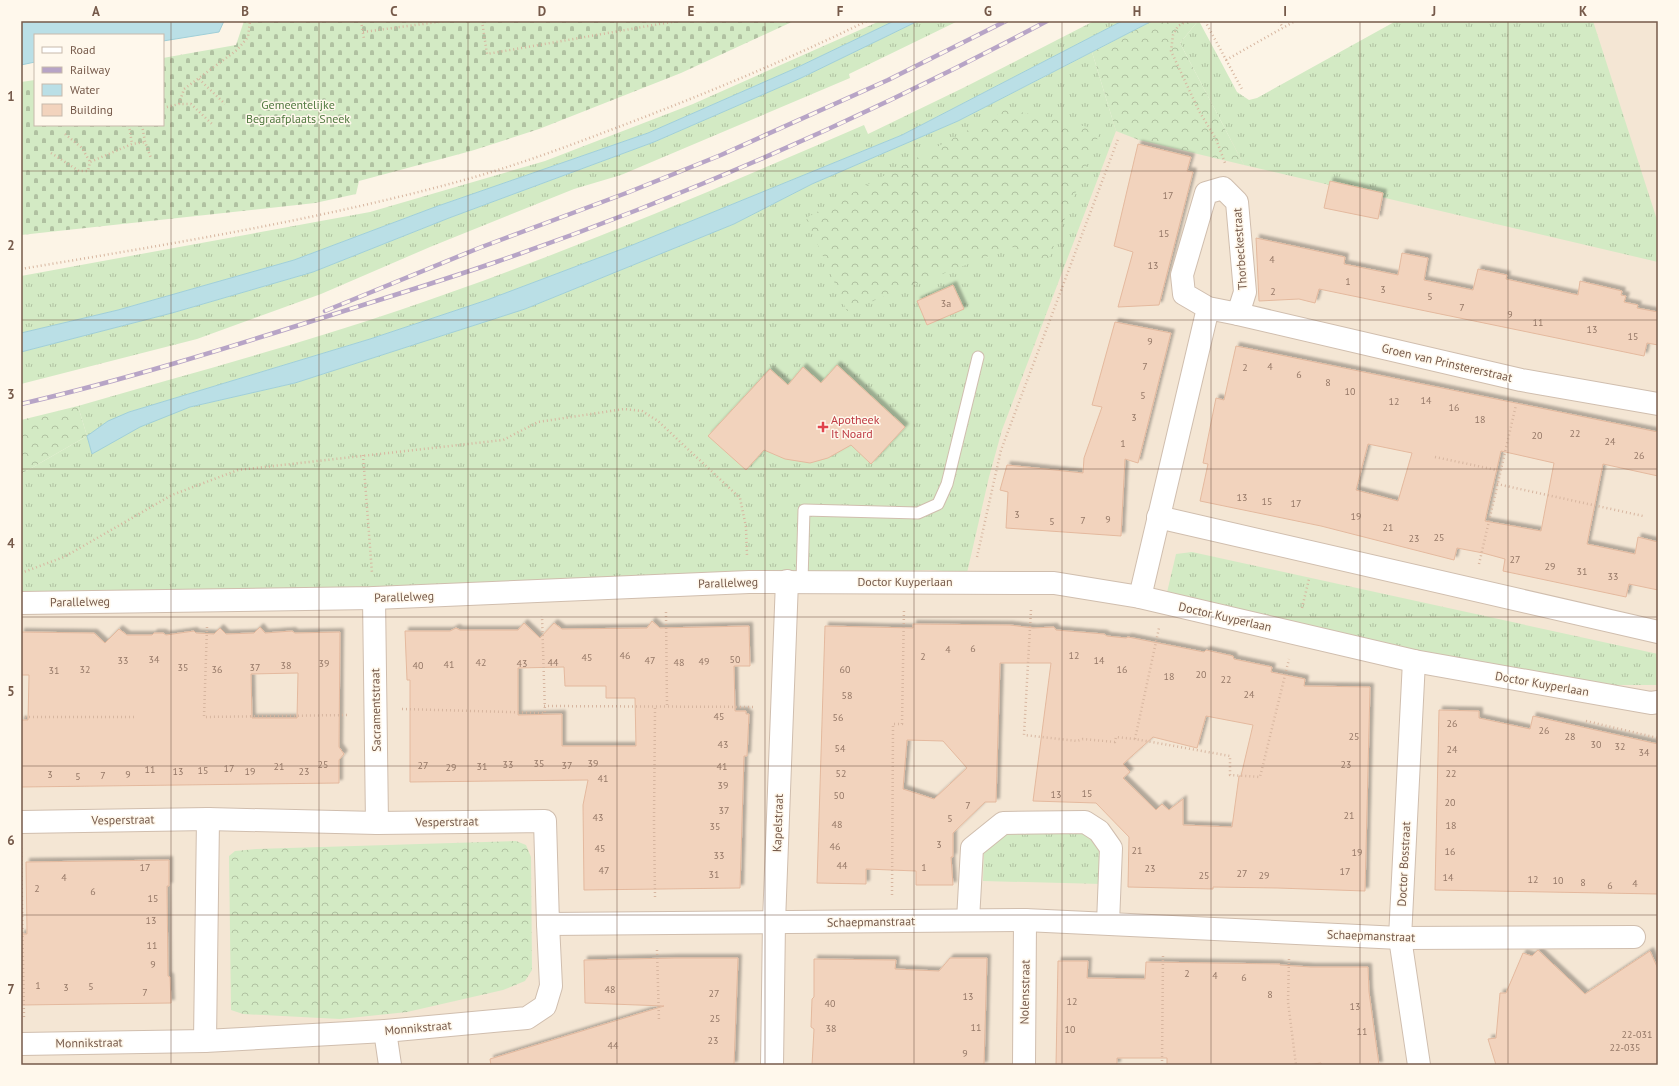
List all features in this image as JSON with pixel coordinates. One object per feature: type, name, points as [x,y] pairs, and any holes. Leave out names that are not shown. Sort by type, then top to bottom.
[{"type":"street","points":[[1224,188],[1206,194],[1182,275],[1184,294],[1208,308],[1238,314]]},
{"type":"street","name":"Thorbeckestraat","points":[[1224,188],[1237,202],[1245,292],[1238,314]]},
{"type":"street","points":[[1140,597],[1208,308]]},
{"type":"street","name":"Groen van Prinstererstraat","points":[[1238,314],[1521,380],[1658,404]]},
{"type":"street","points":[[1158,517],[1658,632]]},
{"type":"street","name":"Doctor Kuyperlaan","points":[[794,581],[1054,583],[1140,597],[1414,661],[1651,703],[1658,702]]},
{"type":"street","name":"Parallelweg","points":[[21,603],[374,598],[794,581]]},
{"type":"street","name":"Kapelstraat","points":[[772,1065],[774,922],[794,581]]},
{"type":"street","name":"Sacramentstraat","points":[[374,598],[377,823]]},
{"type":"street","name":"Doctor Bosstraat","points":[[1414,661],[1400,938],[1419,1065]]},
{"type":"street","points":[[205,1041],[208,819]]},
{"type":"street","name":"Vesperstraat","points":[[21,822],[208,819],[377,823],[545,821],[548,924]]},
{"type":"street","points":[[968,920],[972,848],[985,836],[1003,823],[1085,822],[1099,831],[1111,848],[1108,923]]},
{"type":"street","name":"Schaepmanstraat","points":[[774,922],[1025,920],[1164,925],[1400,938],[1634,937]]},
{"type":"street","name":"Nolensstraat","points":[[1024,1065],[1025,920]]},
{"type":"street","points":[[548,924],[774,922]]},
{"type":"street","name":"Monnikstraat","points":[[23,1044],[205,1041],[386,1031],[527,1018],[545,1006],[551,986],[548,924]]},
{"type":"street","points":[[386,1031],[390,1065]]},
{"type":"lane","points":[[794,581],[804,510],[918,513],[938,504],[947,484],[978,357]]},
{"type":"path","points":[[179,104],[184,89],[238,50],[248,37],[250,21]]},
{"type":"path","points":[[361,21],[364,39]]},
{"type":"path","points":[[363,32],[445,21]]},
{"type":"path","points":[[482,21],[487,54],[677,21]]},
{"type":"path","points":[[21,269],[232,232],[453,183],[550,153],[692,99],[826,41],[867,21]]},
{"type":"path","points":[[1187,21],[1178,26],[1173,35],[1171,51],[1199,111],[1216,139],[1228,170],[1224,188]]},
{"type":"path","points":[[1205,21],[1243,91]]},
{"type":"path","points":[[1279,21],[1283,28]]},
{"type":"path","points":[[1226,60],[1295,21]]},
{"type":"path","points":[[199,79],[224,104]]},
{"type":"path","points":[[164,108],[179,104],[191,104],[213,125]]},
{"type":"path","points":[[130,126],[132,144]]},
{"type":"path","points":[[142,126],[145,142],[151,158]]},
{"type":"path","points":[[51,153],[79,171],[88,171],[90,162],[82,148],[65,134]]},
{"type":"path","points":[[971,583],[1001,450],[1118,139]]},
{"type":"path","points":[[90,162],[132,144],[145,142]]},
{"type":"path","points":[[1473,590],[1521,380]]},
{"type":"path","points":[[21,573],[64,557],[172,495],[238,470],[503,440],[538,422],[624,409],[642,411],[658,422],[740,498],[746,527],[748,582]]},
{"type":"path","points":[[363,455],[374,598]]},
{"type":"path","points":[[1435,457],[1501,471]]},
{"type":"path","points":[[1497,484],[1643,516]]},
{"type":"path","points":[[1032,583],[1024,735],[1077,741],[1083,739],[1115,742],[1116,737],[1135,739],[1230,756],[1230,775],[1260,777],[1315,554]]},
{"type":"path","points":[[892,921],[893,724],[902,724],[904,582]]},
{"type":"path","points":[[666,586],[667,707]]},
{"type":"path","points":[[208,600],[204,717],[376,711],[544,713],[541,591]]},
{"type":"path","points":[[1135,739],[1164,603]]},
{"type":"path","points":[[544,706],[655,708],[761,707]]},
{"type":"path","points":[[655,708],[654,822],[659,1021]]},
{"type":"path","points":[[21,717],[135,717]]},
{"type":"path","points":[[21,843],[23,1044]]},
{"type":"path","points":[[1162,1065],[1164,925]]},
{"type":"path","points":[[1289,933],[1288,1002],[1296,1065]]},
{"type":"shaded area","points":[[1581,21],[1658,21],[1658,1065],[21,1065],[21,580],[999,397],[1114,113],[1649,239]]},
{"type":"green space","name":"Gemeentelijke Begraafplaats Sneek","points":[[244,21],[794,21],[681,73],[539,129],[471,151],[359,181],[356,194],[315,203],[21,235],[21,82],[34,80],[34,126],[164,126],[164,58],[236,45]]},
{"type":"green space","points":[[880,21],[894,21],[796,68],[648,133],[435,207],[294,260],[118,310],[21,333],[21,276],[370,212],[545,161],[693,104]]},
{"type":"green space","points":[[918,21],[958,21],[849,74],[850,78],[621,175],[574,189],[430,247],[321,294],[197,339],[21,384],[21,352],[172,313],[313,272],[449,218],[654,142],[801,78]]},
{"type":"green space","points":[[1094,21],[1122,21],[902,135],[630,246],[487,300],[370,339],[129,412],[87,436],[78,406],[320,336],[459,290],[575,246],[691,199],[864,125],[868,134],[965,87]]},
{"type":"green space","points":[[1152,21],[1198,21],[1180,43],[1244,165],[1139,140],[1116,131],[1092,52]]},
{"type":"green space","points":[[1198,21],[1237,92],[1249,100],[1257,98],[1396,21],[1593,21],[1658,223],[1658,262],[1244,165],[1180,43]]},
{"type":"green space","points":[[1092,52],[1116,131],[1002,430],[989,477],[967,573],[931,570],[410,585],[267,595],[21,599],[21,474],[87,436],[92,453],[140,426],[190,407],[295,383],[525,309],[734,224],[812,184],[958,121]]},
{"type":"green space","points":[[1007,109],[1101,130],[1047,263],[1012,247],[847,311],[806,218]]},
{"type":"green space","points":[[78,406],[87,436],[21,474],[21,420]]},
{"type":"green space","points":[[1192,552],[1658,654],[1658,685],[1593,685],[1165,601],[1176,554]]},
{"type":"green space","points":[[1007,829],[1084,830],[1101,847],[1102,884],[983,881],[984,846]]},
{"type":"green space","points":[[516,841],[526,845],[531,857],[532,970],[525,981],[503,990],[407,1012],[340,1019],[243,1014],[231,1010],[229,856],[235,851],[256,849]]},
{"type":"water","points":[[21,21],[224,21],[219,32],[164,41],[164,34],[34,34],[34,62],[21,65]]},
{"type":"water","points":[[894,21],[918,21],[801,78],[654,142],[449,218],[313,272],[172,313],[21,352],[21,333],[118,310],[294,260],[435,207],[648,133],[796,68]]},
{"type":"water","points":[[1122,21],[1152,21],[958,121],[812,184],[734,224],[525,309],[295,383],[190,407],[140,427],[92,454],[87,436],[108,421],[129,412],[370,339],[487,300],[630,246],[902,135]]},
{"type":"building","points":[[1138,144],[1191,157],[1187,171],[1193,172],[1159,305],[1118,307],[1133,252],[1114,246]]},
{"type":"building","points":[[1330,181],[1383,193],[1378,219],[1324,208]]},
{"type":"building","points":[[1256,238],[1345,257],[1344,264],[1398,275],[1402,253],[1428,258],[1424,280],[1473,290],[1478,269],[1507,275],[1506,279],[1578,295],[1580,281],[1622,291],[1621,295],[1626,296],[1624,302],[1638,305],[1637,308],[1658,312],[1658,345],[1647,343],[1644,356],[1319,289],[1315,303],[1299,299],[1259,301]]},
{"type":"building","points":[[953,285],[964,309],[927,325],[917,301]]},
{"type":"building","points":[[1115,322],[1171,333],[1138,463],[1125,459],[1121,536],[1006,528],[1008,492],[1000,490],[1007,465],[1083,473],[1084,458],[1102,407],[1092,405]]},
{"type":"building","points":[[1236,346],[1658,432],[1658,476],[1603,464],[1587,544],[1635,554],[1638,537],[1658,542],[1658,590],[1629,584],[1626,597],[1503,571],[1505,559],[1483,553],[1457,548],[1454,560],[1321,526],[1200,501],[1208,464],[1203,463],[1216,398],[1224,400]],"holes":[[[1368,444],[1412,453],[1398,501],[1356,490]],[[1501,451],[1554,463],[1541,531],[1485,521]]]},
{"type":"building","points":[[837,365],[905,427],[871,464],[851,445],[828,458],[810,463],[785,459],[764,450],[746,470],[708,436],[770,369],[788,385],[803,367],[821,383]]},
{"type":"building","points":[[652,621],[660,628],[749,626],[750,666],[734,666],[735,711],[746,711],[746,714],[749,714],[747,756],[744,756],[740,888],[584,890],[583,805],[588,780],[410,782],[410,680],[407,680],[405,631],[450,631],[456,628],[460,630],[518,630],[524,623],[540,638],[554,623],[562,629],[647,628]],"holes":[[[564,667],[565,686],[606,686],[606,698],[635,698],[636,746],[562,746],[562,714],[518,715],[518,668]]]},
{"type":"building","points":[[913,624],[1010,625],[1033,628],[1054,627],[1056,630],[1128,637],[1204,652],[1206,650],[1233,656],[1234,659],[1272,667],[1271,672],[1305,679],[1304,686],[1370,687],[1365,891],[1277,888],[1213,887],[1213,889],[1128,887],[1129,837],[1096,803],[1033,801],[1051,663],[1000,663],[996,802],[985,802],[953,833],[953,857],[951,857],[953,885],[916,885],[916,871],[866,869],[866,884],[817,883],[825,626],[913,628]],"holes":[[[1206,716],[1253,725],[1241,776],[1239,776],[1232,827],[1183,825],[1183,799],[1169,810],[1162,804],[1156,810],[1123,778],[1130,772],[1123,764],[1153,737],[1197,748]],[[907,740],[943,741],[967,768],[934,799],[903,789]]]},
{"type":"building","points":[[260,627],[265,633],[292,631],[295,633],[340,632],[339,747],[344,754],[339,760],[339,783],[21,787],[21,720],[28,720],[29,675],[21,675],[21,632],[94,633],[105,643],[119,629],[127,635],[152,635],[154,633],[163,633],[166,635],[194,631],[196,633],[214,634],[220,628],[226,634],[254,633]],"holes":[[[298,673],[297,718],[252,718],[251,674]]]},
{"type":"building","points":[[1439,710],[1479,711],[1479,718],[1530,729],[1533,716],[1658,744],[1658,894],[1435,890]]},
{"type":"building","points":[[169,860],[169,886],[167,886],[168,976],[170,977],[171,1003],[21,1005],[21,934],[27,934],[26,862]]},
{"type":"building","points":[[1538,950],[1585,994],[1650,951],[1658,969],[1658,1065],[1496,1065],[1488,1039],[1496,1038],[1500,993],[1506,993],[1523,953],[1532,956]]},
{"type":"building","points":[[738,958],[734,1065],[491,1065],[490,1059],[664,1006],[585,1003],[584,960]]},
{"type":"building","points":[[950,958],[987,958],[984,1065],[812,1065],[814,1029],[811,1027],[812,999],[814,997],[814,959],[896,960],[895,969],[939,971]]},
{"type":"building","points":[[1058,961],[1088,961],[1087,978],[1145,979],[1146,962],[1280,964],[1311,967],[1368,967],[1369,992],[1379,1065],[1322,1065],[1321,1063],[1306,1065],[1167,1065],[1167,1058],[1117,1058],[1117,1065],[1056,1065]]},
{"type":"railway","points":[[325,311],[479,248],[629,192],[721,155],[888,80],[1006,21]]},
{"type":"railway","points":[[21,404],[99,385],[214,352],[455,276],[567,237],[707,182],[845,121],[980,56],[1047,21]]},
{"type":"place","name":"Apotheek It Noard","points":[[823,427]]}]
